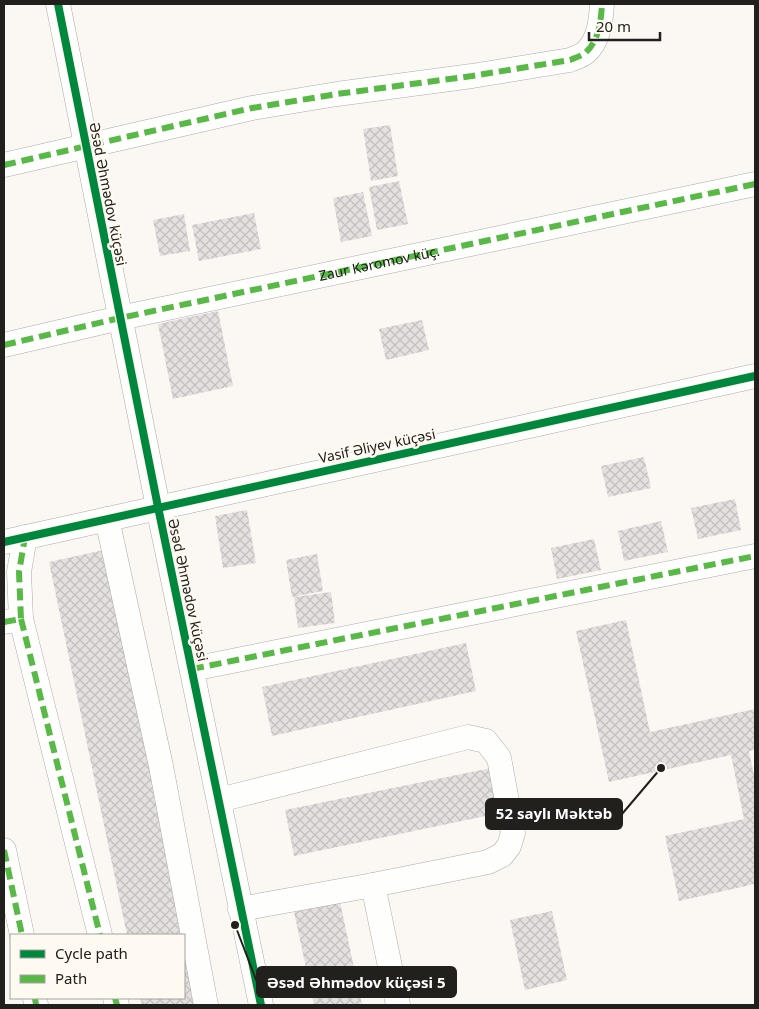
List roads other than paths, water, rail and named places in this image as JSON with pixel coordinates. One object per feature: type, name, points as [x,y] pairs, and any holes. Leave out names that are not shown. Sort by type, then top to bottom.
[{"type":"street","name":"Əsəd Əhmədov küçəsi","points":[[58,4],[158,507],[261,1005]]},
{"type":"street","points":[[4,165],[252,108],[570,60],[584,54],[595,40],[601,22],[602,4]]},
{"type":"street","name":"Zaur Kəromov küç.","points":[[4,345],[120,318],[755,184]]},
{"type":"street","name":"Vasif Əliyev küçəsi","points":[[14,540],[755,376]]},
{"type":"street","points":[[107,519],[161,766],[206,1005]]},
{"type":"street","points":[[14,540],[19,572],[12,621],[100,934]]},
{"type":"street","points":[[192,669],[755,556]]},
{"type":"street","points":[[219,800],[468,737],[486,741],[499,758],[513,833],[509,846],[502,855],[488,862],[240,909]]},
{"type":"street","points":[[4,850],[8,894],[22,934]]},
{"type":"street","points":[[373,885],[398,1005]]},
{"type":"place","name":"52 saylı Məktəb","points":[[661,768]]},
{"type":"place","name":"Əsəd Əhmədov küçəsi 5","points":[[235,925]]}]
